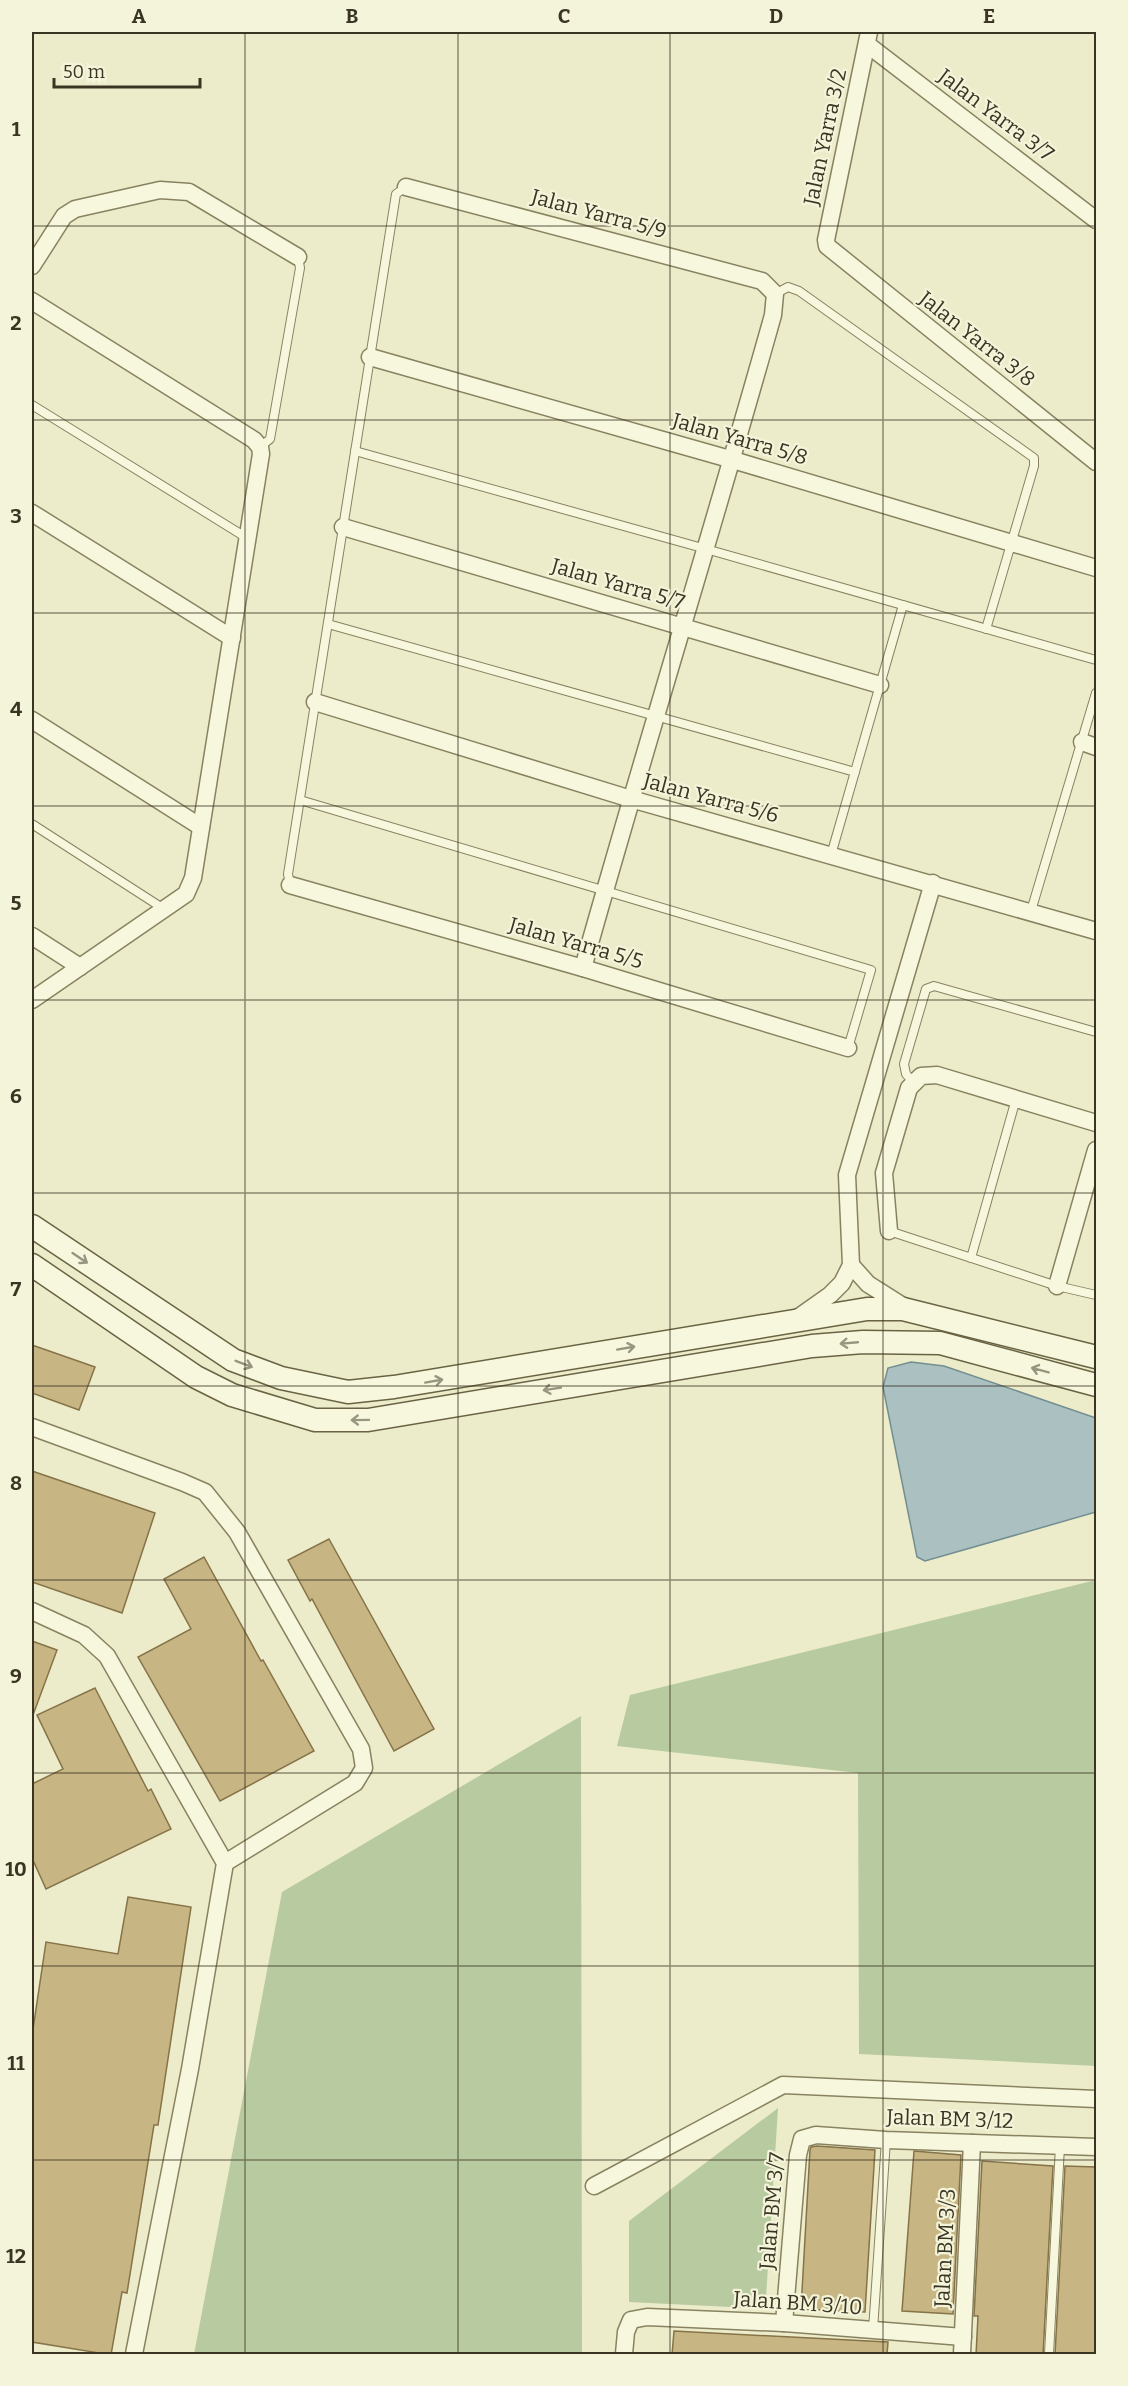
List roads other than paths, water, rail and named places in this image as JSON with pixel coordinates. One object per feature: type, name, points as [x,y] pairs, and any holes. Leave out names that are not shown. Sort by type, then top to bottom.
[{"type":"street","name":"Jalan Yarra 3/7","points":[[868,38],[1096,220]]},
{"type":"street","name":"Jalan Yarra 3/2","points":[[831,251],[826,246],[826,240],[868,38]]},
{"type":"street","name":"Jalan Yarra 5/9","points":[[406,186],[762,281],[776,294]]},
{"type":"street","points":[[32,266],[64,216],[75,209],[160,190],[189,192],[298,257]]},
{"type":"street","name":"Jalan Yarra 3/8","points":[[831,251],[1096,462]]},
{"type":"street","points":[[583,968],[631,799],[733,460],[773,315],[776,294]]},
{"type":"street","points":[[32,301],[254,440],[260,447],[261,454],[190,887],[186,894],[32,1000]]},
{"type":"street","name":"Jalan Yarra 5/8","points":[[370,357],[733,460],[1096,568]]},
{"type":"street","points":[[32,513],[232,638]]},
{"type":"street","name":"Jalan Yarra 5/7","points":[[343,527],[880,686]]},
{"type":"street","name":"Jalan Yarra 5/6","points":[[315,702],[631,799],[1096,931]]},
{"type":"street","points":[[32,720],[201,827]]},
{"type":"street","points":[[795,1320],[831,1295],[842,1282],[851,1265],[847,1175],[933,883]]},
{"type":"street","name":"Jalan Yarra 5/5","points":[[290,885],[583,968],[848,1048]]},
{"type":"street","points":[[32,936],[80,967]]},
{"type":"street","points":[[888,1231],[884,1173],[909,1088],[921,1076],[937,1075],[1096,1123]]},
{"type":"street","points":[[1057,1286],[1096,1150]]},
{"type":"street","points":[[32,1226],[233,1360],[281,1378],[348,1392],[394,1387],[867,1309],[911,1311],[1096,1357]]},
{"type":"street","points":[[32,1265],[196,1377],[232,1395],[315,1420],[368,1420],[812,1346],[863,1342],[940,1343],[1096,1385]]},
{"type":"street","points":[[851,1265],[868,1284],[911,1311]]},
{"type":"street","points":[[32,1427],[205,1492],[237,1532],[361,1749],[364,1768],[355,1784],[225,1863]]},
{"type":"street","points":[[32,1611],[84,1635],[107,1656],[225,1863],[192,2058],[134,2355]]},
{"type":"street","points":[[594,2186],[783,2085],[1096,2099]]},
{"type":"street","name":"Jalan BM 3/12","points":[[802,2139],[816,2135],[972,2144],[1096,2147]]},
{"type":"street","name":"Jalan BM 3/7","points":[[784,2323],[798,2155],[802,2139]]},
{"type":"street","name":"Jalan BM 3/3","points":[[962,2355],[972,2144]]},
{"type":"street","name":"Jalan BM 3/10","points":[[624,2355],[626,2332],[631,2320],[646,2318],[784,2323],[963,2337]]},
{"type":"lane","points":[[290,885],[288,874],[396,194],[406,186]]},
{"type":"lane","points":[[260,447],[270,439],[300,268],[298,257]]},
{"type":"lane","points":[[776,294],[788,288],[799,291],[1034,458],[1035,466],[986,629]]},
{"type":"lane","points":[[32,405],[248,538]]},
{"type":"lane","points":[[355,452],[1096,660]]},
{"type":"lane","points":[[831,855],[903,605]]},
{"type":"lane","points":[[328,624],[855,772]]},
{"type":"lane","points":[[1031,912],[1089,745],[1096,693]]},
{"type":"lane","points":[[300,800],[871,970],[848,1048]]},
{"type":"lane","points":[[32,824],[164,909]]},
{"type":"lane","points":[[914,1083],[906,1074],[904,1064],[926,989],[934,986],[1096,1032]]},
{"type":"lane","points":[[971,1258],[1016,1099]]},
{"type":"lane","points":[[888,1231],[1057,1286],[1096,1295]]},
{"type":"lane","points":[[873,2330],[886,2140]]},
{"type":"lane","points":[[1049,2355],[1060,2146]]}]
